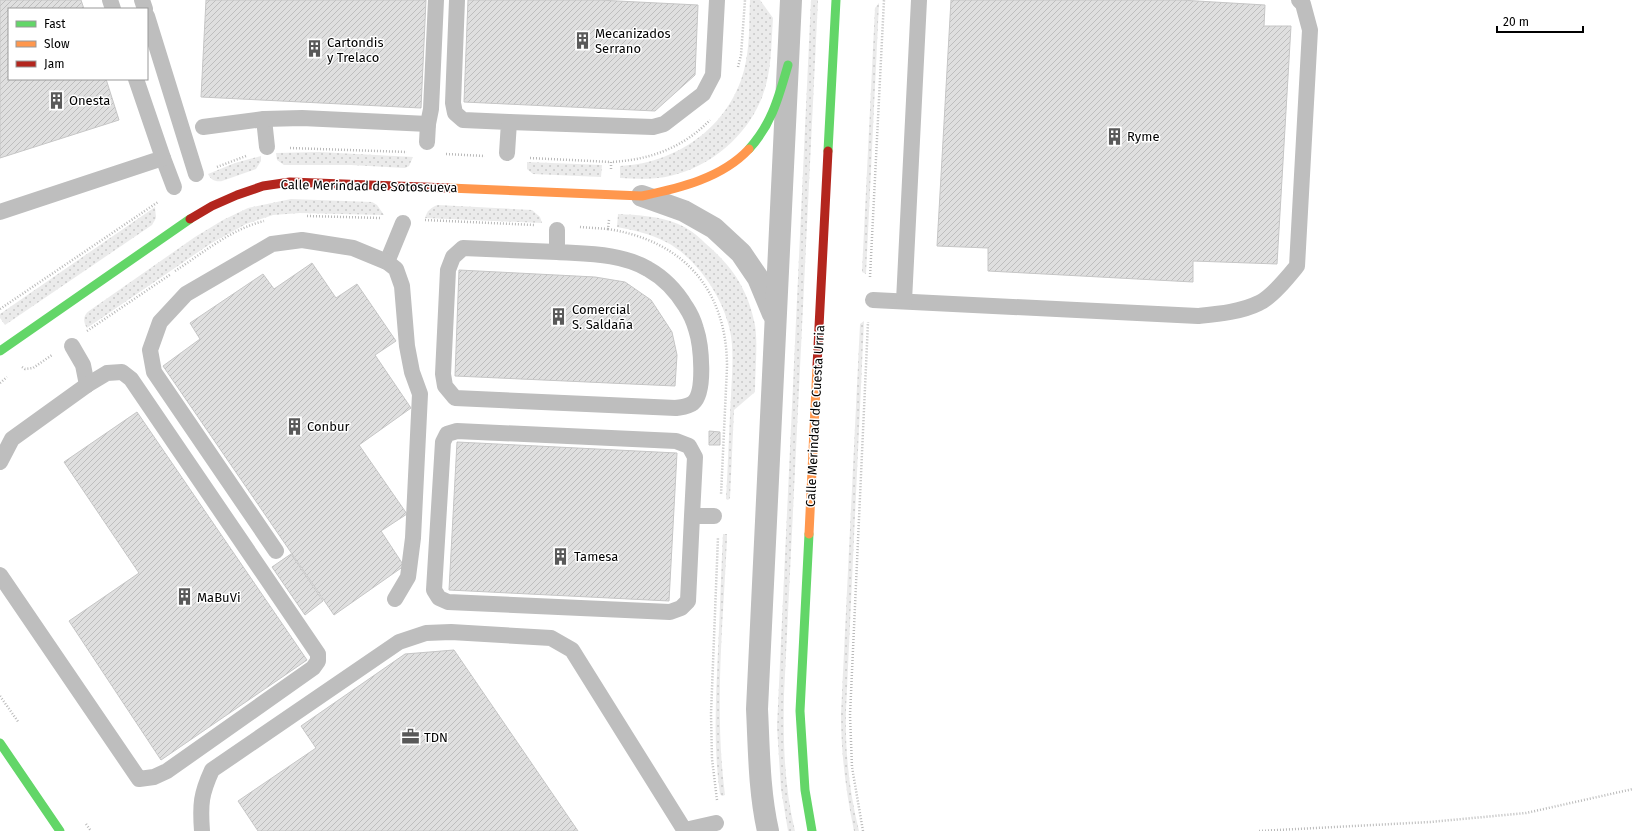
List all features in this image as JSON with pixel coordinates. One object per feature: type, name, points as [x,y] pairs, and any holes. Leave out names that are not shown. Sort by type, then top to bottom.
[{"type":"street","points":[[768,831],[764,812],[759,763],[757,709],[791,0]]},
{"type":"street","name":"Calle Merindad de Cuesta Urria","points":[[812,831],[805,790],[800,712],[836,0]]},
{"type":"street","name":"Calle Merindad de Sotoscueva","points":[[0,351],[213,204],[233,195],[272,183],[290,182],[426,186],[642,196],[671,191],[693,184],[740,158],[757,141],[773,114],[788,65]]},
{"type":"street","name":"Calle Merindad de Sotoscueva","points":[[642,196],[684,211],[714,228],[741,253],[758,278],[776,320]]},
{"type":"street","points":[[0,743],[60,831]]},
{"type":"lane","points":[[427,142],[431,109],[436,0]]},
{"type":"lane","points":[[457,0],[453,103],[455,113],[463,120],[653,127],[664,124],[702,94],[713,75],[718,0]]},
{"type":"lane","points":[[904,302],[919,0]]},
{"type":"lane","points":[[873,300],[1198,316],[1232,312],[1260,303],[1282,284],[1297,266],[1310,30],[1304,4],[1299,0]]},
{"type":"lane","points":[[148,19],[196,174]]},
{"type":"lane","points":[[136,80],[174,187]]},
{"type":"lane","points":[[203,127],[264,119],[302,118],[428,124]]},
{"type":"lane","points":[[264,119],[267,147]]},
{"type":"lane","points":[[507,153],[509,122]]},
{"type":"lane","points":[[0,212],[163,158]]},
{"type":"lane","points":[[387,262],[410,221]]},
{"type":"lane","points":[[557,230],[557,252]]},
{"type":"lane","points":[[276,551],[154,372],[150,350],[160,322],[186,294],[272,244],[302,240],[353,248],[387,262],[396,269],[402,286],[412,372],[420,394],[413,538],[408,577],[395,599]]},
{"type":"lane","points":[[463,248],[557,252],[604,255],[626,259],[648,268],[670,285],[687,308],[697,330],[701,363],[700,387],[694,402],[686,407],[676,408],[455,398],[445,386],[443,374],[448,270],[453,257],[463,248]]},
{"type":"lane","points":[[72,346],[83,365],[87,386]]},
{"type":"lane","points":[[0,462],[12,439],[87,386],[107,374],[122,372],[132,379],[318,654],[318,661],[313,668],[167,770],[154,777],[139,779],[0,575]]},
{"type":"lane","points":[[456,431],[676,441],[689,446],[695,456],[692,516],[688,601],[681,608],[670,612],[448,602],[439,598],[434,590],[443,442],[447,434],[456,431]]},
{"type":"lane","points":[[692,516],[714,516]]},
{"type":"lane","points":[[202,831],[200,810],[203,791],[212,770],[399,642],[426,633],[451,632],[551,638],[572,650],[685,830],[716,823]]},
{"type":"path","points":[[870,280],[884,0]]},
{"type":"path","points":[[410,221],[542,226]]},
{"type":"path","points":[[576,227],[608,229]]},
{"type":"path","points":[[0,310],[50,276]]},
{"type":"path","points":[[863,831],[853,779],[850,715],[868,319]]},
{"type":"path","points":[[1259,831],[1430,822],[1526,813],[1633,789]]},
{"type":"shaded area","points":[[750,0],[760,0],[773,18],[767,82],[760,102],[746,126],[737,137],[715,156],[690,169],[670,176],[656,178],[620,178],[620,166],[642,163],[664,157],[684,148],[702,135],[717,120],[730,103],[740,83],[746,61],[749,38]]},
{"type":"shaded area","points":[[811,0],[818,0],[784,695],[786,780],[795,831],[788,831],[781,789],[777,727]]},
{"type":"shaded area","points":[[879,3],[866,274],[862,272],[875,8]]},
{"type":"shaded area","points":[[319,152],[413,157],[409,166],[405,168],[351,165],[284,165],[277,160],[276,153]]},
{"type":"shaded area","points":[[261,156],[261,161],[256,169],[222,181],[217,181],[210,178],[208,174],[235,163]]},
{"type":"shaded area","points":[[527,162],[602,165],[601,177],[533,174],[527,169]]},
{"type":"shaded area","points":[[291,199],[372,202],[377,205],[384,215],[300,213],[273,215],[246,224],[210,244],[87,328],[84,319],[87,313],[195,237],[223,220],[248,208]]},
{"type":"shaded area","points":[[438,205],[532,210],[540,217],[542,223],[425,218],[427,213],[433,207]]},
{"type":"shaded area","points":[[155,207],[156,218],[152,225],[5,325],[0,318],[0,314]]},
{"type":"shaded area","points":[[618,214],[641,215],[663,219],[678,224],[689,230],[699,237],[723,260],[738,279],[748,300],[756,333],[755,392],[734,410],[730,498],[728,500],[726,499],[732,378],[732,340],[724,311],[704,276],[686,256],[676,248],[660,239],[630,229],[617,227]]},
{"type":"shaded area","points":[[864,321],[846,710],[848,771],[859,831],[854,831],[844,773],[841,714],[860,324]]},
{"type":"shaded area","points":[[723,534],[727,534],[727,539],[720,667],[720,731],[725,795],[722,796],[720,794],[716,758],[716,686]]},
{"type":"building","name":"Onesta","points":[[0,0],[81,0],[84,8],[8,8],[8,80],[106,80],[119,120],[0,158]]},
{"type":"building","name":"Cartondis y Trelaco","points":[[206,0],[426,0],[421,108],[201,97]]},
{"type":"building","name":"Mecanizados Serrano","points":[[468,0],[598,0],[698,5],[695,75],[655,111],[464,102]]},
{"type":"building","name":"Ryme","points":[[951,0],[1180,0],[1265,5],[1264,26],[1291,26],[1277,264],[1193,261],[1193,282],[988,271],[988,248],[937,246]]},
{"type":"building","name":"Conbur","points":[[312,263],[336,298],[357,284],[396,341],[375,355],[411,408],[359,445],[407,514],[381,531],[404,566],[334,615],[163,366],[200,339],[190,323],[263,274],[274,289]]},
{"type":"building","name":"Comercial S. Saldaña","points":[[459,270],[595,277],[625,282],[651,300],[672,332],[677,355],[675,386],[455,376]]},
{"type":"building","name":"MaBuVi","points":[[137,412],[307,660],[161,760],[69,621],[139,573],[64,462]]},
{"type":"building","points":[[709,431],[720,432],[720,445],[709,445]]},
{"type":"building","name":"Tamesa","points":[[457,442],[677,453],[669,601],[449,590]]},
{"type":"building","points":[[291,554],[323,601],[305,615],[272,567]]},
{"type":"building","name":"TDN","points":[[454,650],[578,831],[258,831],[238,801],[316,748],[301,726],[405,654]]},
{"type":"traffic: fast","points":[[828,151],[836,0]]},
{"type":"traffic: fast","points":[[749,149],[764,130],[769,120],[778,99],[788,65]]},
{"type":"traffic: fast","points":[[0,351],[190,219]]},
{"type":"traffic: fast","points":[[809,534],[800,711],[805,790],[812,831]]},
{"type":"traffic: fast","points":[[0,743],[60,831]]},
{"type":"traffic: slow","points":[[449,188],[642,196],[685,185],[713,175],[738,159],[749,149]]},
{"type":"traffic: slow","points":[[809,534],[817,366]]},
{"type":"traffic: jam","points":[[817,366],[828,151]]},
{"type":"traffic: jam","points":[[190,219],[212,206],[237,195],[263,186],[290,182],[449,188]]},
{"type":"place","name":"Mecanizados Serrano","points":[[582,40]]},
{"type":"place","name":"Cartondis y Trelaco","points":[[314,49]]},
{"type":"place","name":"Onesta","points":[[56,100]]},
{"type":"place","name":"Ryme","points":[[1114,136]]},
{"type":"place","name":"Comercial S. Saldaña","points":[[559,316]]},
{"type":"place","name":"Conbur","points":[[294,426]]},
{"type":"place","name":"Tamesa","points":[[561,556]]},
{"type":"place","name":"MaBuVi","points":[[184,597]]},
{"type":"place","name":"TDN","points":[[411,737]]}]
